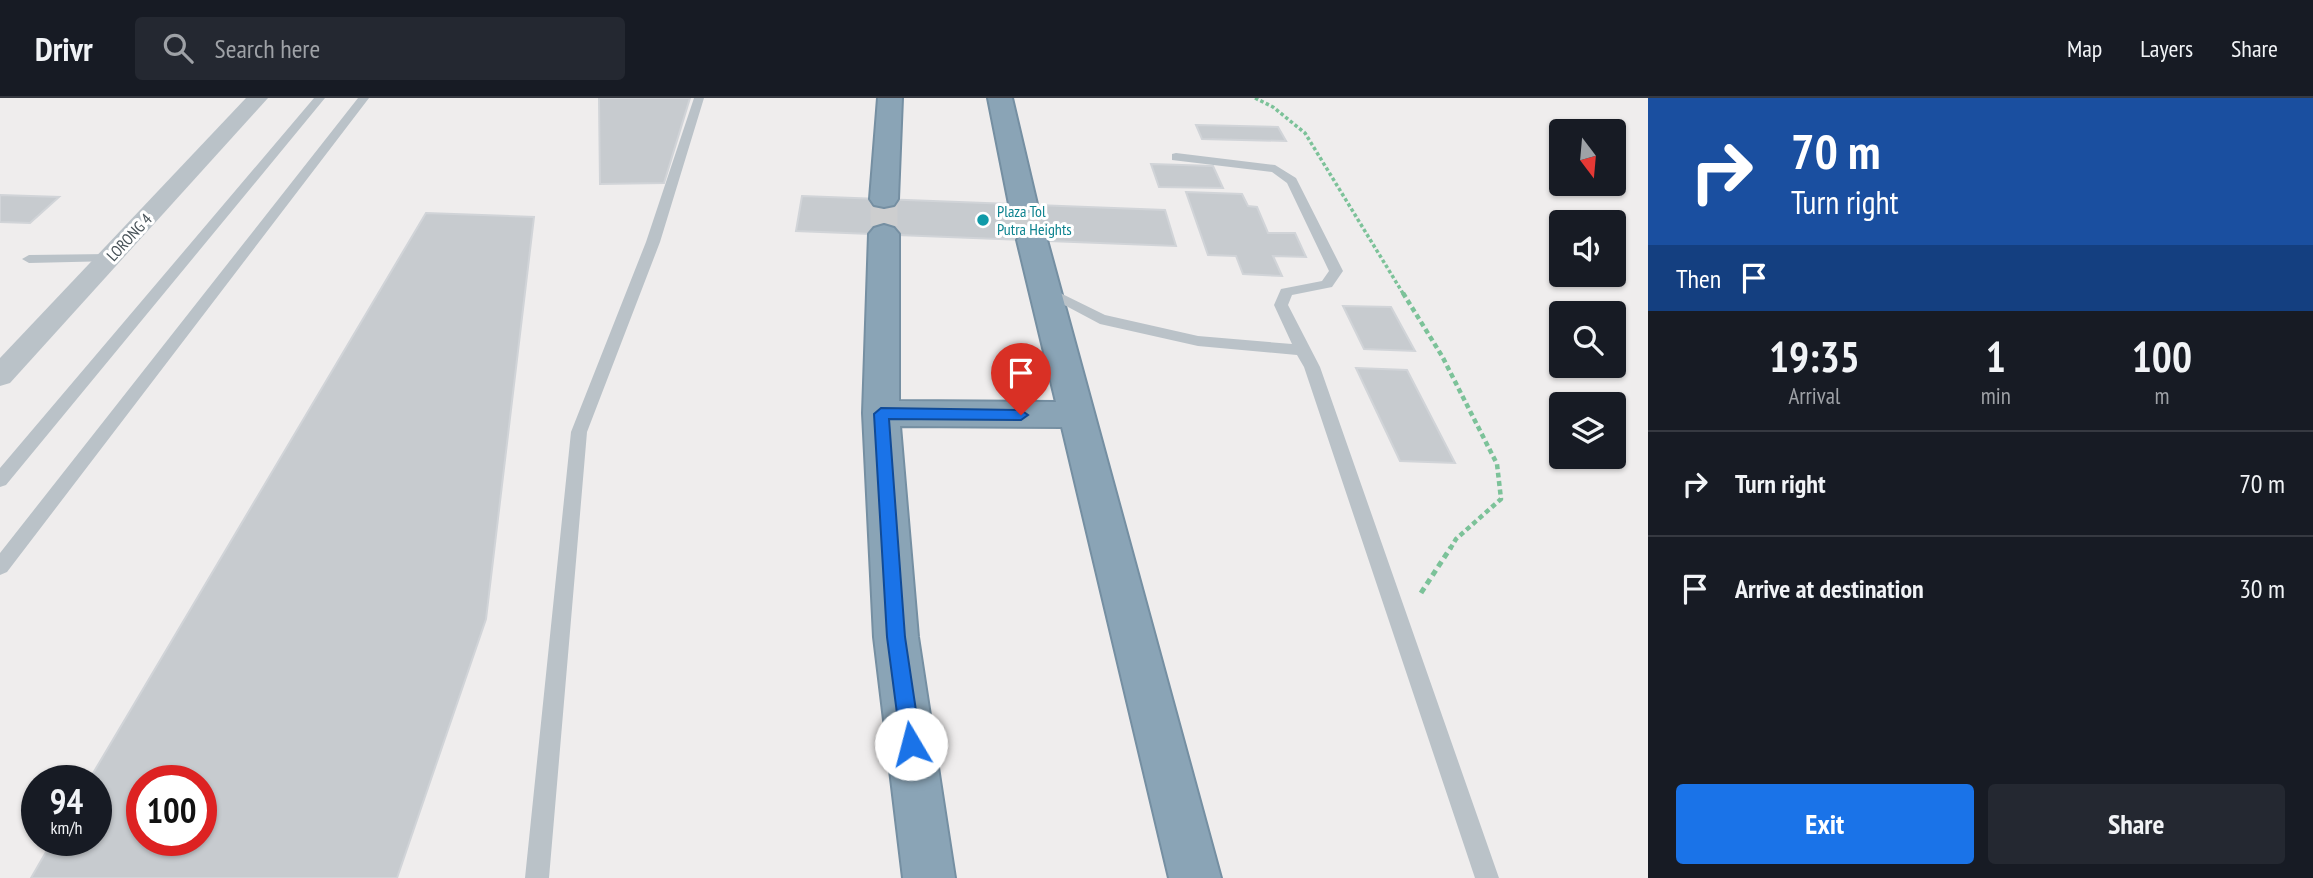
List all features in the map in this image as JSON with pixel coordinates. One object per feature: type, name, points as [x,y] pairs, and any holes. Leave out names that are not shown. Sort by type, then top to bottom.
[{"type":"highway","points":[[890,98],[884,217],[881,414],[896,637],[929,878]]},
{"type":"highway","points":[[1000,98],[1027,222],[1195,878]]},
{"type":"highway","points":[[881,414],[1076,415]]},
{"type":"street","name":"LORONG 4","points":[[0,376],[258,98]]},
{"type":"lane","points":[[0,480],[320,98]]},
{"type":"lane","points":[[0,567],[364,98]]},
{"type":"lane","points":[[537,878],[579,432],[653,242],[699,98]]},
{"type":"lane","points":[[1177,157],[1275,169],[1292,181],[1336,271],[1327,284],[1286,292],[1281,305],[1312,367],[1414,658],[1487,878]]},
{"type":"lane","points":[[29,258],[109,258]]},
{"type":"lane","points":[[1045,291],[1100,318],[1160,333],[1198,341],[1302,350]]},
{"type":"path","points":[[1255,98],[1273,107],[1304,133],[1442,356],[1497,464],[1501,499],[1456,539],[1419,596],[1414,658]]},
{"type":"building","points":[[599,98],[690,98],[664,183],[600,184]]},
{"type":"building","points":[[1196,125],[1278,127],[1286,141],[1202,139]]},
{"type":"building","points":[[1151,164],[1213,166],[1223,188],[1159,187]]},
{"type":"building","points":[[1186,192],[1242,194],[1248,206],[1257,207],[1268,233],[1295,233],[1306,257],[1273,256],[1282,276],[1243,274],[1236,256],[1208,255]]},
{"type":"building","points":[[0,195],[59,197],[30,223],[0,222]]},
{"type":"building","name":"Plaza Tol Putra Heights","points":[[802,196],[1165,210],[1176,246],[796,231]]},
{"type":"building","points":[[426,213],[534,217],[486,619],[397,878],[31,878],[44,856],[112,856],[112,765],[98,765]]},
{"type":"building","points":[[1343,306],[1391,307],[1415,351],[1364,349]]},
{"type":"building","points":[[1356,368],[1407,370],[1455,463],[1400,461]]},
{"type":"tunnel","points":[[884,199],[884,234]]},
{"type":"tunnel","points":[[1023,204],[1032,240]]},
{"type":"place","name":"Plaza Tol Putra Heights","points":[[983,220]]},
{"type":"route","points":[[911,744],[896,637],[881,414],[1021,415]]}]
